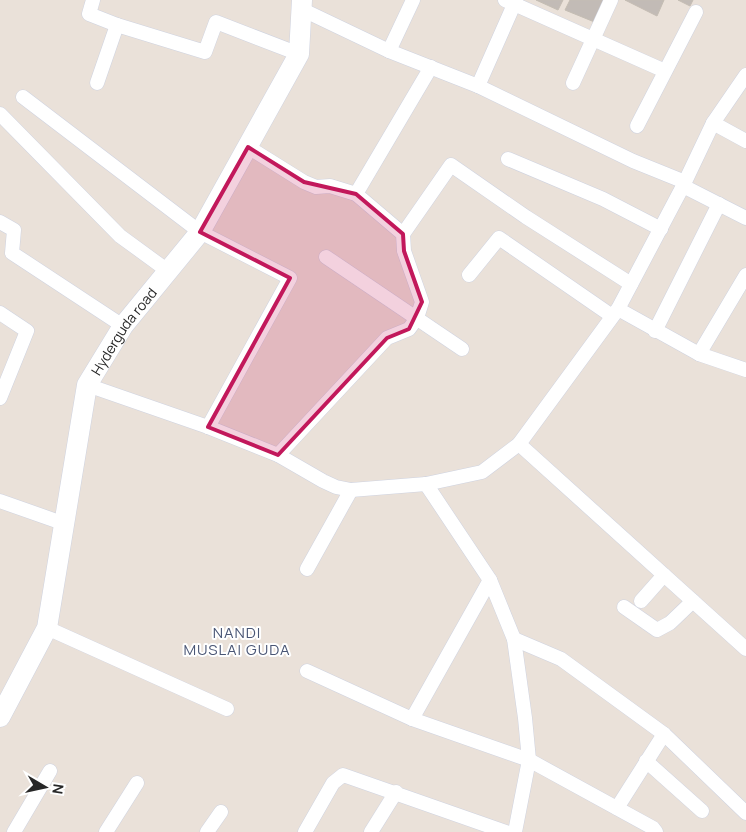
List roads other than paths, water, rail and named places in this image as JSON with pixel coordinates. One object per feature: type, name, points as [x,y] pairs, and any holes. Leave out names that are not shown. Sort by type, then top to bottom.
[{"type":"street","points":[[93,0],[89,14],[117,25],[205,52],[216,22],[299,54]]},
{"type":"street","points":[[389,51],[413,0]]},
{"type":"street","points":[[573,83],[611,0]]},
{"type":"street","points":[[478,86],[512,2],[665,71]]},
{"type":"street","points":[[302,5],[389,51],[478,86],[684,184],[746,218]]},
{"type":"street","name":"Hyderguda road","points":[[0,717],[47,628],[55,566],[65,524],[87,384],[123,326],[200,232],[299,54],[302,5]]},
{"type":"street","points":[[637,126],[696,12]]},
{"type":"street","points":[[97,83],[117,25]]},
{"type":"street","points":[[356,194],[431,67]]},
{"type":"street","points":[[87,384],[208,427],[278,455],[323,481],[351,490],[426,484],[482,472],[519,444],[615,313],[684,184],[712,123],[746,75]]},
{"type":"street","points":[[23,97],[200,232],[290,278],[208,427]]},
{"type":"street","points":[[0,114],[120,236],[168,271]]},
{"type":"street","points":[[712,123],[746,141]]},
{"type":"street","points":[[248,147],[304,182],[316,187],[330,186],[341,188],[356,194],[403,234]]},
{"type":"street","points":[[508,159],[603,198],[660,229]]},
{"type":"street","points":[[278,455],[387,338],[409,329],[417,318],[422,302],[404,251],[403,234],[451,165],[526,217],[631,284]]},
{"type":"street","points":[[654,331],[719,204]]},
{"type":"street","points":[[0,222],[14,230],[12,253],[123,326]]},
{"type":"street","points":[[469,275],[499,238],[615,313],[699,354],[746,370]]},
{"type":"street","points":[[326,257],[462,350]]},
{"type":"street","points":[[699,354],[746,275]]},
{"type":"street","points":[[0,313],[28,331],[0,398]]},
{"type":"street","points":[[519,444],[746,649]]},
{"type":"street","points":[[426,484],[490,580],[514,639],[529,760],[515,832]]},
{"type":"street","points":[[307,569],[351,490]]},
{"type":"street","points":[[0,501],[65,524]]},
{"type":"street","points":[[641,601],[664,575]]},
{"type":"street","points":[[412,720],[490,580]]},
{"type":"street","points":[[624,607],[656,630],[670,623],[692,601]]},
{"type":"street","points":[[47,628],[227,709]]},
{"type":"street","points":[[514,639],[560,659],[664,734],[746,813]]},
{"type":"street","points":[[307,671],[412,720],[529,760],[653,828],[656,832]]},
{"type":"street","points":[[617,808],[664,734]]},
{"type":"street","points":[[646,761],[702,811]]},
{"type":"street","points":[[14,832],[50,771]]},
{"type":"street","points":[[305,832],[333,783],[340,776],[396,792],[506,832]]},
{"type":"street","points":[[106,832],[137,783]]},
{"type":"street","points":[[371,832],[396,792]]},
{"type":"street","points":[[207,832],[221,812]]},
{"type":"district","name":"NANDI MUSLAI GUDA","points":[[237,640]]}]
